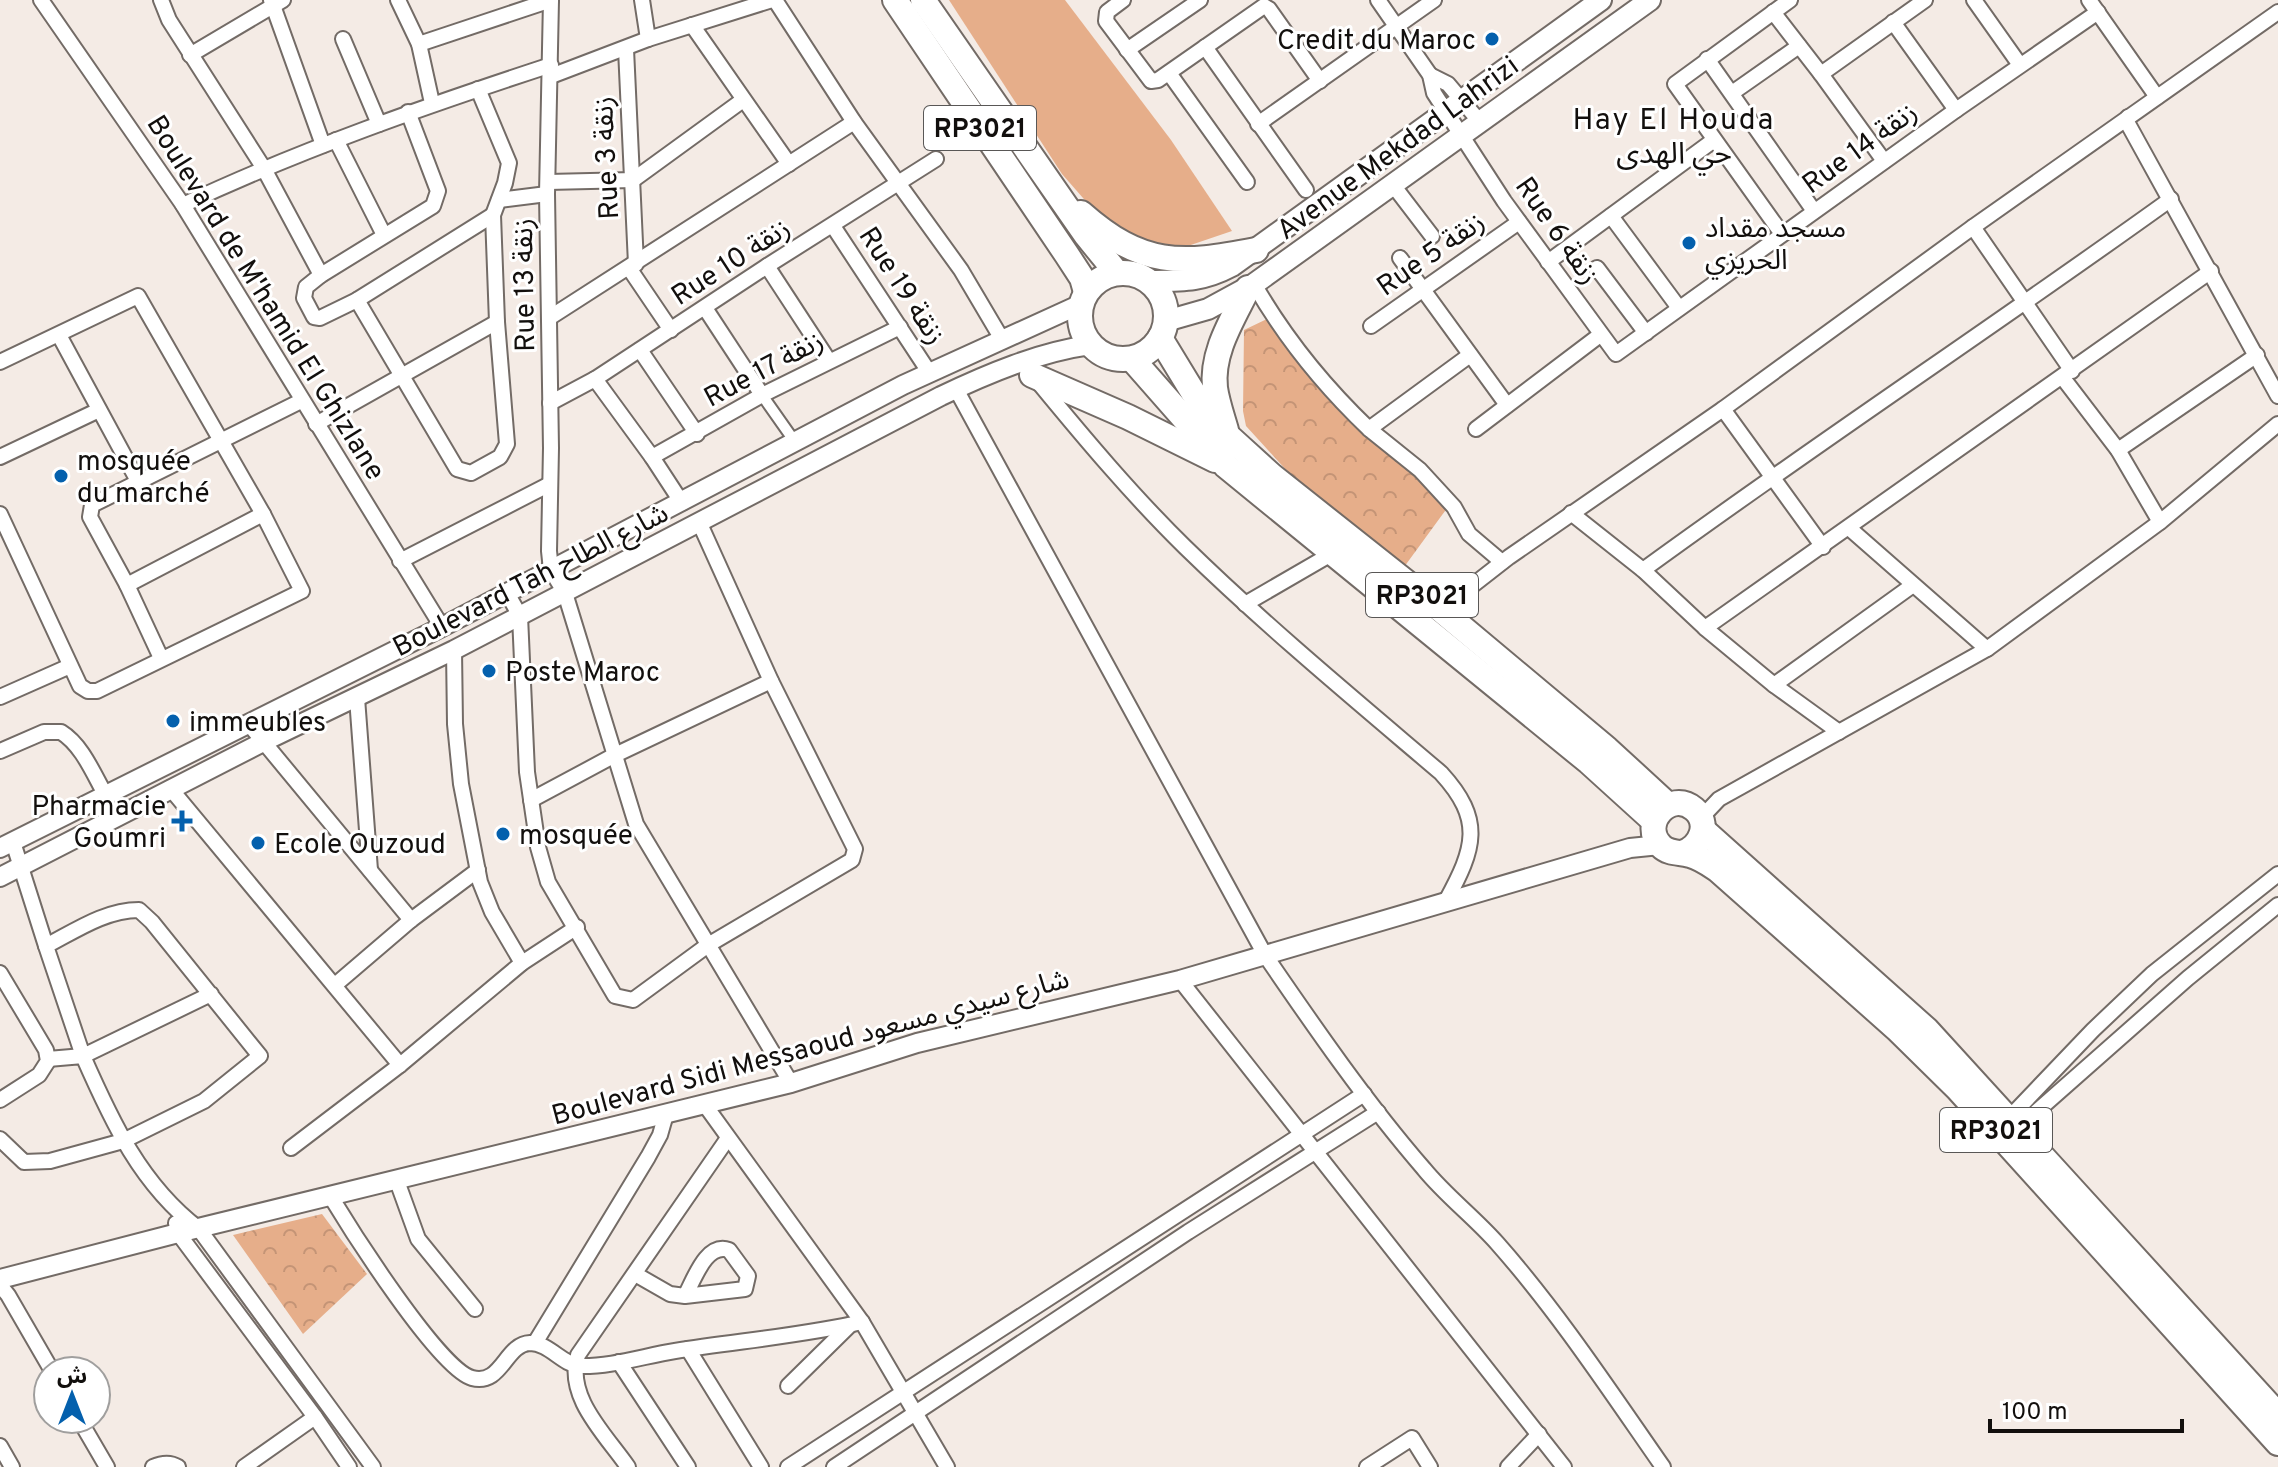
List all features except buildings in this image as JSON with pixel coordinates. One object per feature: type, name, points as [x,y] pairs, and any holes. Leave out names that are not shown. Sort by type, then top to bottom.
[{"type":"highway","name":"RP3021","points":[[895,0],[1082,278],[1084,298],[1079,323],[1090,345]]},
{"type":"highway","name":"RP3021","points":[[923,0],[1086,235],[1117,273]]},
{"type":"highway","points":[[1058,193],[1110,237],[1148,255],[1191,261],[1256,250]]},
{"type":"highway","points":[[1084,298],[1097,281],[1117,273],[1128,273],[1149,281]]},
{"type":"highway","name":"RP3021","points":[[1149,281],[1162,297],[1163,330],[1202,407],[1228,436],[1272,476],[1441,610],[1607,749],[1705,861],[1897,1029],[1958,1089],[2278,1443]]},
{"type":"highway","points":[[1228,436],[1215,388],[1216,360],[1227,329],[1251,286]]},
{"type":"highway","points":[[1090,345],[1109,358],[1132,359],[1153,347],[1163,330]]},
{"type":"highway","name":"RP3021","points":[[1132,359],[1226,466],[1603,775],[1677,826],[1927,1030],[2278,1415]]},
{"type":"highway","points":[[1028,369],[1226,466]]},
{"type":"main road","name":"Avenue Mekdad Lahrizi","points":[[1149,281],[1207,278],[1256,250],[1601,0]]},
{"type":"main road","name":"Avenue Mekdad Lahrizi","points":[[1163,330],[1251,286],[1650,0]]},
{"type":"street","name":"Boulevard de M'hamid El Ghizlane","points":[[41,0],[183,205],[442,627]]},
{"type":"street","points":[[161,0],[190,55],[263,167],[321,275]]},
{"type":"street","points":[[398,0],[419,44],[432,103]]},
{"type":"street","points":[[419,44],[551,0]]},
{"type":"street","name":"Rue 13 زنقة","points":[[551,0],[548,188],[551,570]]},
{"type":"street","points":[[642,0],[648,39]]},
{"type":"street","points":[[183,205],[263,167],[432,103],[626,49],[648,39],[774,0],[854,122],[961,270],[1003,341]]},
{"type":"street","points":[[1127,50],[1200,0]]},
{"type":"street","points":[[1378,0],[1430,75],[1448,84],[1454,106],[1480,122]]},
{"type":"street","points":[[1258,124],[1434,0]]},
{"type":"street","points":[[1782,234],[1675,82],[1790,0]]},
{"type":"street","points":[[1823,72],[1925,0]]},
{"type":"street","points":[[1974,0],[2020,65]]},
{"type":"street","points":[[1121,1],[1105,16],[1147,79],[1156,81],[1265,7],[1320,81]]},
{"type":"street","points":[[190,55],[276,2],[329,142],[384,235]]},
{"type":"street","points":[[2093,6],[2157,97]]},
{"type":"street","name":"Rue 14 زنقة","points":[[1614,353],[1619,353],[2020,65],[2093,6]]},
{"type":"street","points":[[1773,12],[1823,72],[1884,161]]},
{"type":"street","points":[[1441,610],[1502,562],[1723,409],[1973,227],[2278,12]]},
{"type":"street","points":[[1893,22],[1956,110]]},
{"type":"street","points":[[692,25],[789,164]]},
{"type":"street","points":[[343,39],[379,124]]},
{"type":"street","points":[[1732,93],[1799,46]]},
{"type":"street","points":[[1205,47],[1306,190]]},
{"type":"street","name":"Rue 3 زنقة","points":[[626,49],[633,180],[632,266]]},
{"type":"street","points":[[1707,59],[1814,211]]},
{"type":"street","points":[[1169,73],[1247,182]]},
{"type":"street","points":[[357,300],[457,469],[471,473],[500,457],[507,444],[497,322],[493,215],[509,163],[478,89]]},
{"type":"street","points":[[499,200],[548,188],[633,180],[743,100]]},
{"type":"street","name":"Rue 6 زنقة","points":[[1454,106],[1461,135],[1519,222],[1614,353]]},
{"type":"street","points":[[408,112],[438,191],[437,199],[433,206],[321,275],[303,292],[314,317],[320,318],[357,300],[493,215]]},
{"type":"street","points":[[2128,117],[2127,122],[2278,396]]},
{"type":"street","points":[[549,318],[854,122]]},
{"type":"street","points":[[1548,262],[1714,140]]},
{"type":"street","name":"Rue 10 زنقة","points":[[550,403],[595,379],[936,159]]},
{"type":"street","points":[[1393,185],[1432,236]]},
{"type":"street","points":[[1643,570],[1771,476],[2026,304],[2171,199]]},
{"type":"street","points":[[1611,216],[1679,308]]},
{"type":"street","name":"Rue 5 زنقة","points":[[1371,326],[1519,222]]},
{"type":"street","name":"Rue 19 زنقة","points":[[833,226],[929,372]]},
{"type":"street","points":[[1973,227],[2026,304],[2160,522]]},
{"type":"street","points":[[1400,258],[1507,405]]},
{"type":"street","points":[[632,266],[671,330]]},
{"type":"street","points":[[767,266],[829,361]]},
{"type":"street","points":[[1597,268],[1646,333]]},
{"type":"street","points":[[1705,628],[2211,271]]},
{"type":"street","points":[[1251,286],[1333,395],[1420,470],[1454,507],[1469,534],[1502,562]]},
{"type":"street","points":[[0,362],[138,296],[263,514],[302,591],[97,691],[88,691],[80,686],[70,666],[0,514]]},
{"type":"street","name":"Boulevard Tah شارع الطاح","points":[[6,845],[442,627],[929,372],[1003,341],[1084,298]]},
{"type":"street","points":[[705,308],[795,442]]},
{"type":"street","points":[[316,424],[497,322]]},
{"type":"street","name":"Rue 17 زنقة","points":[[652,457],[762,395],[900,327]]},
{"type":"street","points":[[59,335],[139,483]]},
{"type":"street","points":[[1476,429],[1600,335]]},
{"type":"street","name":"Boulevard Tah شارع الطاح","points":[[0,877],[170,788],[454,650],[956,389],[1028,369],[1090,345]]},
{"type":"street","points":[[640,350],[697,434]]},
{"type":"street","points":[[1369,429],[1470,355]]},
{"type":"street","points":[[2118,450],[2257,355]]},
{"type":"street","points":[[1028,369],[1081,433],[1182,544],[1245,604],[1441,773],[1457,791],[1468,812],[1471,839],[1463,870],[1446,901]]},
{"type":"street","points":[[595,379],[682,503]]},
{"type":"street","points":[[956,389],[1265,955],[1364,1094],[1423,1169],[1496,1243],[1540,1296],[1663,1467]]},
{"type":"street","points":[[161,658],[127,585],[90,517],[92,505],[301,401]]},
{"type":"street","points":[[1723,409],[1823,547]]},
{"type":"street","points":[[0,457],[99,410]]},
{"type":"street","points":[[1677,826],[1719,799],[1987,649],[2160,522],[2278,424]]},
{"type":"street","points":[[400,561],[550,484]]},
{"type":"street","points":[[1571,513],[1643,570],[1705,628],[1774,685],[1839,732]]},
{"type":"street","points":[[127,585],[263,514]]},
{"type":"street","points":[[507,593],[520,616],[527,772],[542,865],[548,882],[615,996],[633,1000],[708,945],[820,880],[855,855],[855,849],[771,681],[700,524]]},
{"type":"street","points":[[1849,528],[1987,649]]},
{"type":"street","points":[[0,549],[14,542]]},
{"type":"street","points":[[1245,604],[1333,553]]},
{"type":"street","points":[[551,570],[565,593],[636,824],[791,1083]]},
{"type":"street","points":[[1774,685],[1913,585]]},
{"type":"street","points":[[454,650],[455,724],[461,784],[478,870],[492,912],[522,963]]},
{"type":"street","points":[[0,697],[70,666]]},
{"type":"street","points":[[531,800],[613,756],[771,681]]},
{"type":"street","points":[[357,698],[370,870]]},
{"type":"street","points":[[248,723],[411,920]]},
{"type":"street","points":[[0,751],[44,732],[61,732],[80,751],[105,794]]},
{"type":"street","points":[[170,788],[400,1065]]},
{"type":"street","name":"Boulevard Sidi Messaoud شارع سيدي مسعود","points":[[0,1282],[178,1233],[791,1083],[917,1043],[1180,980],[1630,848],[1677,826]]},
{"type":"street","points":[[6,845],[22,867],[83,1056],[123,1141],[173,1209],[199,1229],[373,1467]]},
{"type":"street","points":[[335,985],[411,920],[478,870]]},
{"type":"street","points":[[2013,1123],[2093,1030],[2152,974],[2278,874]]},
{"type":"street","points":[[2013,1123],[2278,905]]},
{"type":"street","points":[[0,1139],[24,1162],[50,1161],[123,1141],[204,1101],[260,1056],[139,910],[123,910],[97,920],[46,946]]},
{"type":"street","points":[[291,1148],[400,1065],[522,963],[577,927]]},
{"type":"street","points":[[0,1100],[43,1072],[48,1059],[46,1050],[1,977]]},
{"type":"street","points":[[1180,980],[1564,1467]]},
{"type":"street","points":[[48,1059],[83,1056],[211,994]]},
{"type":"street","points":[[788,1467],[1364,1094]]},
{"type":"street","points":[[705,1105],[856,1324],[947,1467]]},
{"type":"street","points":[[834,1467],[1188,1232],[1378,1112]]},
{"type":"street","points":[[535,1343],[648,1157],[660,1135],[666,1114]]},
{"type":"street","points":[[628,1467],[580,1399],[575,1383],[578,1355],[728,1138]]},
{"type":"street","points":[[397,1181],[418,1239],[475,1309]]},
{"type":"street","points":[[331,1197],[375,1267],[445,1359],[472,1378],[485,1378],[497,1372],[524,1344],[535,1343],[575,1366],[619,1362],[856,1324]]},
{"type":"street","points":[[173,1209],[178,1233],[349,1467]]},
{"type":"street","points":[[635,1274],[670,1294],[685,1296],[745,1289],[748,1276],[729,1250],[717,1249],[710,1253],[685,1296]]},
{"type":"street","points":[[0,1282],[43,1355]]},
{"type":"street","points":[[788,1386],[856,1324]]},
{"type":"street","points":[[688,1349],[761,1467]]},
{"type":"street","points":[[619,1362],[688,1467]]},
{"type":"street","points":[[244,1467],[315,1417]]},
{"type":"street","points":[[1508,1467],[1539,1434]]},
{"type":"street","points":[[88,1435],[107,1467]]},
{"type":"street","points":[[1367,1467],[1412,1438],[1430,1467]]},
{"type":"street","points":[[0,1446],[12,1467]]},
{"type":"street","points":[[153,1467],[161,1464],[178,1467]]},
{"type":"green space","points":[[949,0],[1065,0],[1171,140],[1232,231],[1176,250],[1135,242],[1090,206],[1062,174]]},
{"type":"green space","points":[[1269,318],[1333,397],[1453,500],[1399,574],[1319,506],[1246,426],[1243,411],[1244,330]]},
{"type":"green space","points":[[322,1214],[367,1274],[303,1334],[233,1235]]},
{"type":"place","name":"Credit du Maroc","points":[[1492,39]]},
{"type":"place","name":"مسجد مقداد الحريزي","points":[[1689,243]]},
{"type":"place","name":"mosquée du marché","points":[[61,476]]},
{"type":"place","name":"Poste Maroc","points":[[489,671]]},
{"type":"place","name":"immeubles","points":[[173,721]]},
{"type":"place","name":"Pharmacie Goumri","points":[[182,821]]},
{"type":"place","name":"mosquée","points":[[503,834]]},
{"type":"place","name":"Ecole Ouzoud","points":[[258,843]]},
{"type":"district","name":"Hay El Houda حي الهدى","points":[[1674,136]]}]
